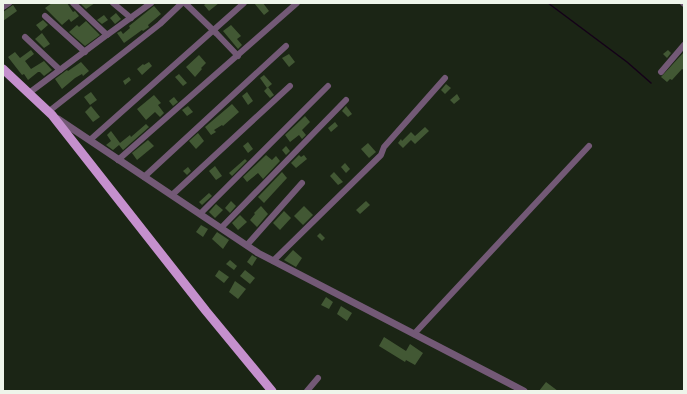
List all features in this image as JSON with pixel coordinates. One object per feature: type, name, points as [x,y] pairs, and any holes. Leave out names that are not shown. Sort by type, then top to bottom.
[{"type":"main road","points":[[3,69],[50,114],[206,311],[272,391]]},
{"type":"street","points":[[3,7],[8,3]]},
{"type":"street","points":[[74,3],[107,35],[108,34]]},
{"type":"street","points":[[113,3],[131,18]]},
{"type":"street","points":[[29,93],[151,3]]},
{"type":"street","points":[[238,56],[213,30],[183,3],[160,24],[50,114],[246,245],[524,391]]},
{"type":"street","points":[[90,140],[244,3]]},
{"type":"street","points":[[118,160],[297,3]]},
{"type":"street","points":[[45,16],[85,52]]},
{"type":"street","points":[[24,37],[60,70]]},
{"type":"street","points":[[661,72],[684,45]]},
{"type":"street","points":[[144,177],[286,46]]},
{"type":"street","points":[[273,260],[381,155],[384,147],[445,78]]},
{"type":"street","points":[[172,195],[290,86]]},
{"type":"street","points":[[200,214],[328,86]]},
{"type":"street","points":[[221,228],[346,100]]},
{"type":"street","points":[[414,334],[589,146]]},
{"type":"street","points":[[246,245],[302,183]]},
{"type":"street","points":[[307,391],[318,378]]},
{"type":"building","points":[[52,3],[67,3],[73,12],[75,11],[79,16],[71,22],[69,19],[62,25],[45,8]]},
{"type":"building","points":[[80,3],[95,3],[86,9]]},
{"type":"building","points":[[207,3],[219,3],[209,11],[204,5]]},
{"type":"building","points":[[254,3],[263,3],[269,11],[264,15]]},
{"type":"building","points":[[13,5],[17,11],[3,21],[3,12]]},
{"type":"building","points":[[154,6],[161,14],[148,25],[149,27],[143,31],[142,30],[124,43],[117,33],[121,31],[123,34],[130,28],[129,26]]},
{"type":"building","points":[[116,13],[121,19],[115,24],[110,18]]},
{"type":"building","points":[[104,15],[108,20],[102,24],[97,20]]},
{"type":"building","points":[[43,20],[48,25],[41,31],[36,25]]},
{"type":"building","points":[[86,21],[100,35],[85,46],[69,32],[77,25],[79,27]]},
{"type":"building","points":[[231,25],[241,36],[237,39],[242,45],[238,49],[223,31]]},
{"type":"building","points":[[42,33],[50,44],[44,48],[35,39]]},
{"type":"building","points":[[31,50],[34,54],[25,61],[31,69],[44,61],[52,70],[44,76],[38,72],[28,80],[24,74],[22,75],[8,57],[15,52],[20,58]]},
{"type":"building","points":[[668,50],[671,53],[667,58],[663,54]]},
{"type":"building","points":[[684,52],[684,70],[682,69],[672,80],[670,79],[667,82],[661,77]]},
{"type":"building","points":[[289,54],[295,62],[289,67],[282,58]]},
{"type":"building","points":[[199,55],[206,63],[195,77],[186,67]]},
{"type":"building","points":[[81,62],[89,71],[83,76],[82,74],[75,78],[62,89],[55,79]]},
{"type":"building","points":[[149,62],[152,66],[142,75],[137,69],[143,64],[144,65]]},
{"type":"building","points":[[179,74],[187,83],[183,86],[175,77]]},
{"type":"building","points":[[264,75],[272,84],[267,88],[260,78]]},
{"type":"building","points":[[129,77],[131,80],[125,85],[123,81]]},
{"type":"building","points":[[446,84],[451,88],[445,94],[441,90]]},
{"type":"building","points":[[268,87],[274,95],[270,98],[264,91]]},
{"type":"building","points":[[91,92],[97,100],[90,105],[84,97]]},
{"type":"building","points":[[247,92],[253,101],[248,105],[242,96]]},
{"type":"building","points":[[457,94],[460,99],[454,104],[450,100]]},
{"type":"building","points":[[154,95],[161,103],[158,105],[164,113],[160,117],[155,112],[146,120],[137,109]]},
{"type":"building","points":[[174,97],[178,102],[173,106],[169,101]]},
{"type":"building","points":[[232,104],[239,112],[223,126],[222,125],[214,130],[216,132],[211,135],[205,127]]},
{"type":"building","points":[[91,106],[100,117],[93,122],[85,112]]},
{"type":"building","points":[[188,106],[193,112],[187,116],[182,110]]},
{"type":"building","points":[[346,106],[352,114],[348,117],[342,111]]},
{"type":"building","points":[[305,116],[310,122],[302,130],[306,135],[302,139],[299,135],[290,142],[285,135]]},
{"type":"building","points":[[335,122],[338,126],[331,132],[328,128]]},
{"type":"building","points":[[146,124],[149,127],[123,150],[119,145],[113,150],[106,145],[111,141],[107,135],[111,131],[120,143],[130,135],[131,137]]},
{"type":"building","points":[[425,127],[429,131],[415,144],[411,140],[403,148],[398,143],[411,132],[415,136]]},
{"type":"building","points":[[198,133],[204,141],[196,149],[189,141]]},
{"type":"building","points":[[148,140],[154,146],[137,160],[132,153]]},
{"type":"building","points":[[248,142],[253,149],[248,153],[243,146]]},
{"type":"building","points":[[368,143],[376,152],[369,158],[361,149]]},
{"type":"building","points":[[286,146],[290,151],[286,155],[282,150]]},
{"type":"building","points":[[266,155],[272,160],[276,156],[280,161],[263,179],[258,173],[247,182],[243,177]]},
{"type":"building","points":[[299,155],[301,157],[304,155],[307,159],[296,168],[291,163]]},
{"type":"building","points":[[245,159],[247,161],[232,176],[229,173]]},
{"type":"building","points":[[345,163],[350,169],[346,173],[341,167]]},
{"type":"building","points":[[215,166],[222,176],[216,180],[209,171]]},
{"type":"building","points":[[188,167],[191,171],[187,175],[183,171]]},
{"type":"building","points":[[282,172],[287,178],[264,203],[258,197]]},
{"type":"building","points":[[334,172],[343,182],[338,185],[330,176]]},
{"type":"building","points":[[209,193],[212,196],[202,205],[199,202]]},
{"type":"building","points":[[231,201],[236,206],[230,213],[225,208]]},
{"type":"building","points":[[366,201],[370,205],[360,214],[356,210]]},
{"type":"building","points":[[216,204],[223,210],[215,218],[209,212]]},
{"type":"building","points":[[261,206],[268,214],[257,227],[250,220]]},
{"type":"building","points":[[304,206],[313,215],[303,225],[294,216]]},
{"type":"building","points":[[284,211],[291,218],[280,230],[273,223]]},
{"type":"building","points":[[240,215],[247,222],[238,230],[232,223]]},
{"type":"building","points":[[201,225],[208,229],[203,237],[196,232]]},
{"type":"building","points":[[217,232],[229,240],[223,249],[212,239]]},
{"type":"building","points":[[320,233],[325,238],[322,241],[317,236]]},
{"type":"building","points":[[293,250],[302,258],[296,267],[284,260]]},
{"type":"building","points":[[252,255],[257,258],[252,266],[247,262]]},
{"type":"building","points":[[230,260],[237,266],[234,270],[226,264]]},
{"type":"building","points":[[219,270],[229,277],[224,283],[215,276]]},
{"type":"building","points":[[245,270],[255,278],[250,284],[240,276]]},
{"type":"building","points":[[235,281],[246,289],[238,299],[229,292]]},
{"type":"building","points":[[326,297],[333,302],[329,309],[321,305]]},
{"type":"building","points":[[341,306],[352,313],[347,321],[337,314]]},
{"type":"building","points":[[384,337],[406,351],[410,344],[423,353],[415,365],[406,360],[405,362],[379,346]]},
{"type":"building","points":[[546,382],[558,391],[539,391]]},
{"type":"waterway","points":[[548,3],[627,62],[651,83]]}]
